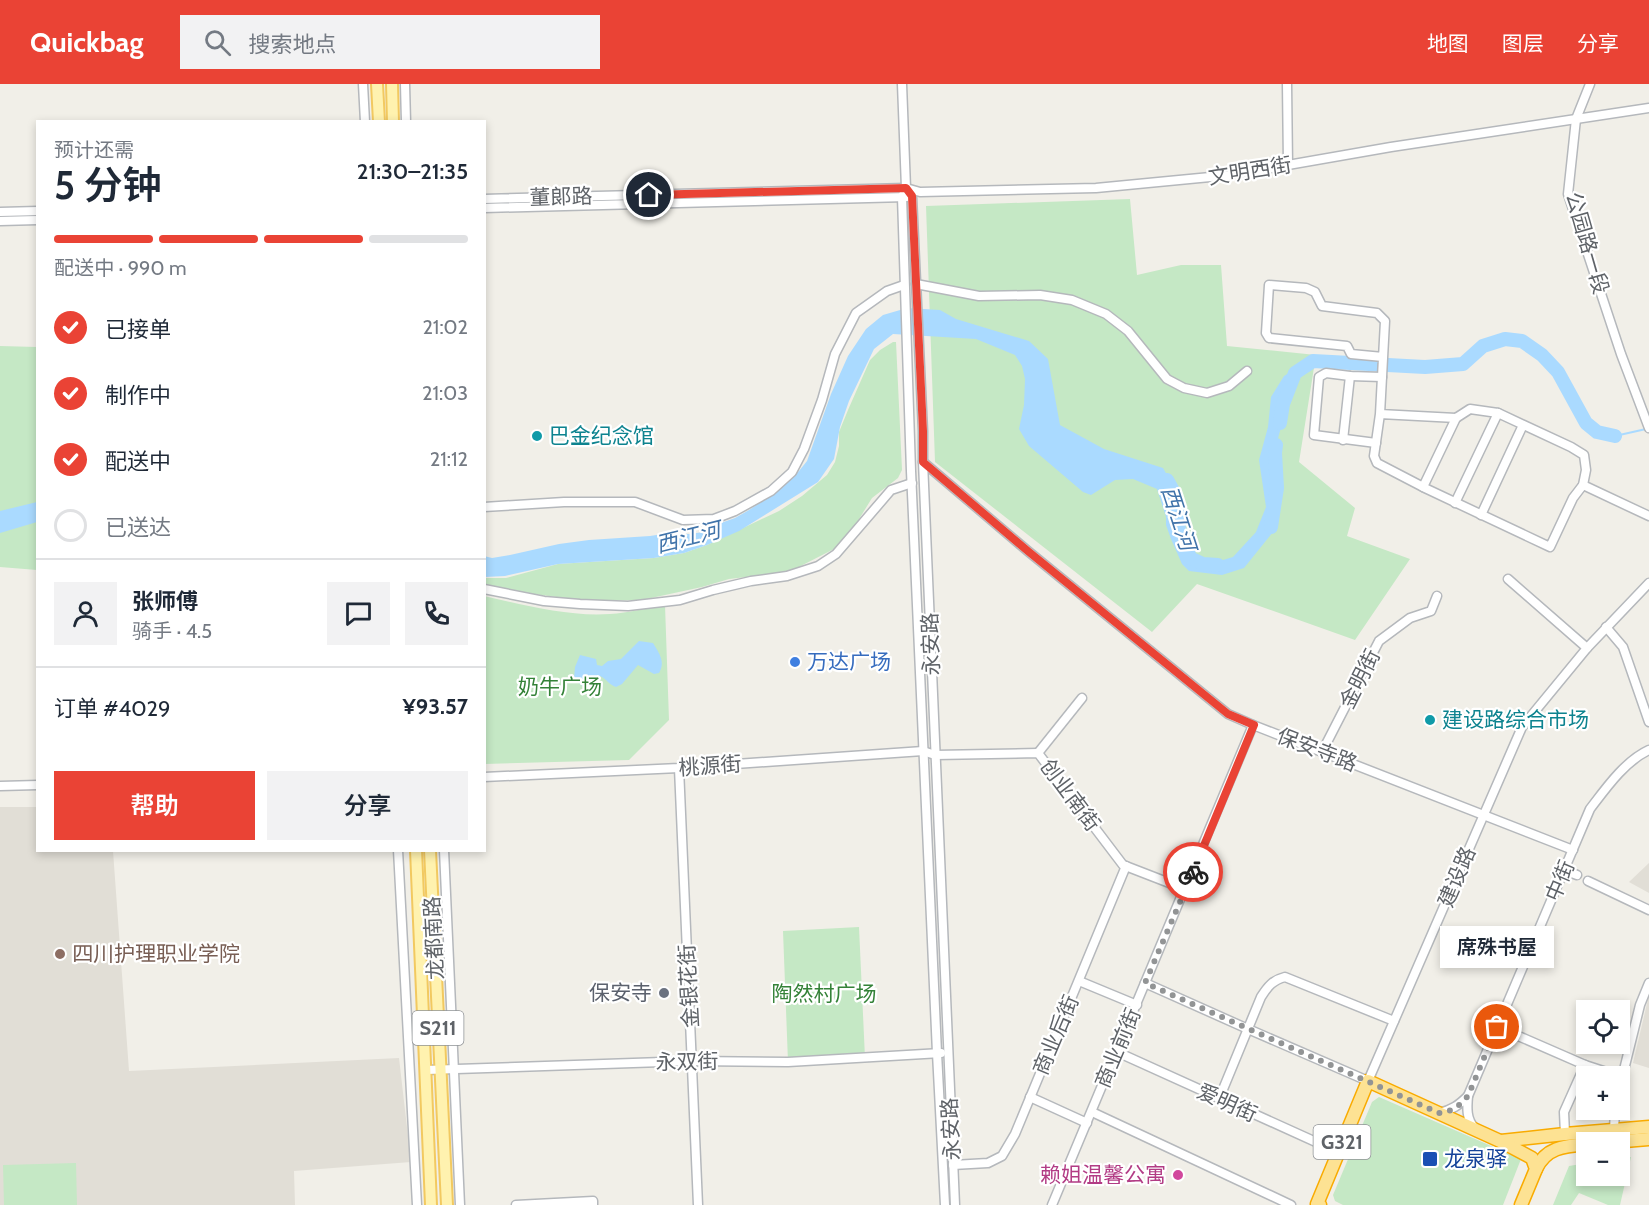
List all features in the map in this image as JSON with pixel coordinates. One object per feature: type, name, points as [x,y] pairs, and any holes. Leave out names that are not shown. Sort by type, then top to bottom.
[{"type":"highway","points":[[1368,1081],[1500,1141],[1532,1158],[1536,1169]]},
{"type":"highway","name":"建设路","points":[[1318,1205],[1368,1081]]},
{"type":"highway","points":[[1500,1141],[1649,1127]]},
{"type":"highway","points":[[1630,1141],[1649,1139]]},
{"type":"highway","points":[[1521,1205],[1541,1159],[1548,1153],[1576,1145]]},
{"type":"main road","points":[[377,84],[379,120]]},
{"type":"main road","points":[[392,84],[393,120]]},
{"type":"main road","name":"龙都南路","points":[[416,852],[431,1205]]},
{"type":"main road","name":"龙都南路","points":[[430,852],[447,1205]]},
{"type":"street","points":[[363,84],[365,120]]},
{"type":"street","points":[[405,84],[406,120]]},
{"type":"street","points":[[902,84],[906,188],[902,197],[904,285],[945,1205]]},
{"type":"street","points":[[1287,84],[1288,165]]},
{"type":"street","name":"公园路一段","points":[[1590,84],[1576,119],[1568,194],[1649,428]]},
{"type":"street","name":"文明西街","points":[[916,194],[1096,189],[1231,175],[1391,147],[1649,108]]},
{"type":"street","points":[[906,188],[916,194]]},
{"type":"street","name":"董郞路","points":[[486,199],[906,188]]},
{"type":"street","name":"董郞路","points":[[486,208],[902,197],[916,194]]},
{"type":"street","name":"永安路","points":[[916,194],[918,350],[956,1205]]},
{"type":"street","points":[[0,212],[36,211]]},
{"type":"street","points":[[0,221],[36,220]]},
{"type":"street","points":[[916,284],[979,296],[1040,295],[1072,300],[1106,314],[1128,331],[1167,379],[1184,388],[1207,393],[1229,386],[1247,371]]},
{"type":"street","points":[[486,507],[564,502],[635,502],[683,520],[714,519],[735,511],[771,491],[792,471],[804,449],[822,400],[835,354],[856,313],[887,291],[904,285]]},
{"type":"street","points":[[1383,358],[1351,354],[1347,346],[1269,338],[1266,333],[1269,285],[1306,288],[1315,292],[1322,306],[1377,313],[1385,321],[1380,414],[1374,456],[1377,463],[1423,487],[1455,503],[1550,547],[1573,498],[1583,485],[1586,470],[1584,455],[1498,413],[1470,409],[1456,418],[1423,487]]},
{"type":"street","points":[[1376,443],[1314,435],[1319,377],[1326,373],[1350,376],[1382,374]]},
{"type":"street","points":[[1343,440],[1350,376]]},
{"type":"street","points":[[1455,503],[1498,413]]},
{"type":"street","points":[[1380,414],[1456,418]]},
{"type":"street","points":[[1481,515],[1523,425]]},
{"type":"street","name":"保安寺路","points":[[923,462],[1029,552],[1228,714],[1573,850]]},
{"type":"street","points":[[486,589],[544,601],[628,606],[680,600],[751,581],[787,576],[818,566],[836,554],[891,490],[912,483]]},
{"type":"street","points":[[1583,485],[1649,516]]},
{"type":"street","points":[[1508,579],[1587,648]]},
{"type":"street","name":"建设路","points":[[1368,1081],[1522,727],[1587,648],[1649,582]]},
{"type":"street","name":"金明街","points":[[1322,752],[1379,641],[1410,618],[1431,611],[1437,596]]},
{"type":"street","points":[[1606,627],[1623,647],[1649,722]]},
{"type":"street","points":[[1038,753],[1082,698]]},
{"type":"street","name":"商业前街","points":[[1052,1205],[1254,725]]},
{"type":"street","name":"中街","points":[[1468,1096],[1502,1029],[1590,809],[1613,779],[1649,750]]},
{"type":"street","name":"桃源街","points":[[486,777],[679,768],[923,751],[935,755]]},
{"type":"street","name":"创业南街","points":[[935,755],[1038,753],[1123,865],[1185,889]]},
{"type":"street","name":"金银花街","points":[[679,768],[698,1205]]},
{"type":"street","points":[[0,786],[36,785]]},
{"type":"street","points":[[398,852],[417,1205]]},
{"type":"street","points":[[444,852],[460,1205]]},
{"type":"street","name":"商业后街","points":[[953,1165],[988,1163],[1002,1156],[1015,1134],[1126,866]]},
{"type":"street","points":[[1564,870],[1577,875]]},
{"type":"street","points":[[1588,881],[1649,910]]},
{"type":"street","points":[[1219,1099],[1261,996],[1275,980],[1285,977],[1394,1021]]},
{"type":"street","points":[[1079,981],[1137,1005]]},
{"type":"street","points":[[1145,983],[1368,1081]]},
{"type":"street","points":[[1625,1066],[1640,1005],[1649,983]]},
{"type":"street","points":[[1516,1035],[1585,1065],[1564,1112],[1564,1134]]},
{"type":"street","name":"永双街","points":[[426,1070],[692,1061],[788,1062],[948,1052]]},
{"type":"street","name":"爱明街","points":[[1117,1052],[1338,1152]]},
{"type":"street","points":[[1439,1113],[1458,1106],[1468,1096]]},
{"type":"street","points":[[1468,1096],[1468,1117],[1483,1134]]},
{"type":"street","points":[[1030,1098],[1087,1123]]},
{"type":"street","points":[[1092,1112],[1291,1205]]},
{"type":"street","points":[[1614,1120],[1614,1130]]},
{"type":"street","points":[[516,1205],[593,1201],[593,1205]]},
{"type":"shaded area","name":"四川护理职业学院","points":[[0,807],[36,807],[36,852],[113,852],[129,1071],[399,1058],[411,1162],[294,1171],[295,1205],[0,1205]]},
{"type":"shaded area","points":[[1649,863],[1649,893],[1629,882]]},
{"type":"shaded area","points":[[1649,995],[1649,1068],[1633,1063]]},
{"type":"green space","points":[[1130,199],[1137,275],[1181,265],[1221,265],[1227,346],[1316,355],[1299,462],[1355,508],[1347,536],[1410,559],[1355,640],[1197,584],[1152,632],[935,462],[926,206]]},
{"type":"green space","points":[[896,342],[902,470],[898,478],[872,498],[856,524],[834,549],[789,572],[729,579],[642,600],[588,601],[510,591],[486,585],[486,578],[506,578],[558,564],[654,558],[684,553],[707,545],[779,511],[827,475],[835,462],[839,446],[839,432],[870,360],[880,350]]},
{"type":"green space","points":[[0,346],[36,347],[36,570],[0,567]]},
{"type":"green space","name":"奶牛广场","points":[[486,596],[547,610],[579,614],[631,612],[665,605],[669,720],[629,760],[486,764]]},
{"type":"green space","name":"陶然村广场","points":[[859,927],[865,1058],[788,1062],[783,931]]},
{"type":"green space","points":[[1379,1097],[1521,1159],[1503,1205],[1343,1205],[1335,1201],[1333,1195],[1372,1102]]},
{"type":"green space","points":[[76,1163],[77,1205],[4,1205],[3,1165]]},
{"type":"green space","points":[[1576,1165],[1576,1186],[1624,1186],[1620,1205],[1608,1205],[1579,1193],[1571,1205],[1553,1205],[1569,1166]]},
{"type":"water","points":[[907,308],[940,310],[956,319],[1029,341],[1048,359],[1060,425],[1104,449],[1163,468],[1175,489],[1176,520],[1196,563],[1213,563],[1233,557],[1256,532],[1266,507],[1259,460],[1268,427],[1271,397],[1284,376],[1297,368],[1282,398],[1284,416],[1276,446],[1273,532],[1244,568],[1222,575],[1189,571],[1182,564],[1171,539],[1157,489],[1133,479],[1115,480],[1091,495],[1083,492],[1029,446],[1019,429],[1024,405],[1025,379],[1022,366],[1015,355],[976,339],[893,334],[874,349],[849,401],[840,427],[834,459],[818,482],[739,531],[684,553],[654,558],[558,564],[505,576],[486,577],[486,556],[492,558],[589,540],[704,532],[749,510],[776,492],[807,461],[831,394],[848,356],[866,329],[883,315]]},
{"type":"water","points":[[36,502],[36,522],[0,533],[0,511]]},
{"type":"water","points":[[639,641],[653,643],[662,661],[659,673],[654,674],[638,665],[622,684],[616,687],[600,676],[582,686],[574,678],[575,667],[580,655],[596,659],[597,665],[602,666],[608,661],[621,659]]},
{"type":"waterway","name":"西江河","points":[[1280,423],[1283,404],[1295,373],[1313,361],[1425,367],[1463,364],[1483,346],[1505,339],[1522,341],[1542,355],[1558,372],[1586,423],[1597,432],[1615,436]]},
{"type":"waterway","name":"西江河","points":[[1615,436],[1646,429]]},
{"type":"waterway","name":"西江河","points":[[1271,527],[1277,488],[1276,445]]},
{"type":"waterway","name":"西江河","points":[[1167,480],[1176,496],[1179,530],[1190,558],[1203,564],[1218,565]]},
{"type":"tunnel","points":[[1506,1030],[1516,1035]]},
{"type":"way so far","points":[[1193,872],[1145,983],[1439,1113],[1458,1106],[1468,1096],[1497,1027]]},
{"type":"place","name":"巴金纪念馆","points":[[537,436]]},
{"type":"place","name":"万达广场","points":[[795,662]]},
{"type":"place","name":"建设路综合市场","points":[[1430,720]]},
{"type":"place","name":"四川护理职业学院","points":[[60,954]]},
{"type":"place","name":"保安寺","points":[[664,993]]},
{"type":"place","name":"席殊书屋","points":[[1497,1027]]},
{"type":"place","name":"龙泉驿","points":[[1430,1159]]},
{"type":"place","name":"赖姐温馨公寓","points":[[1178,1175]]},
{"type":"route","points":[[649,195],[906,188],[912,196],[923,462],[1029,552],[1228,714],[1254,725],[1193,872]]}]
